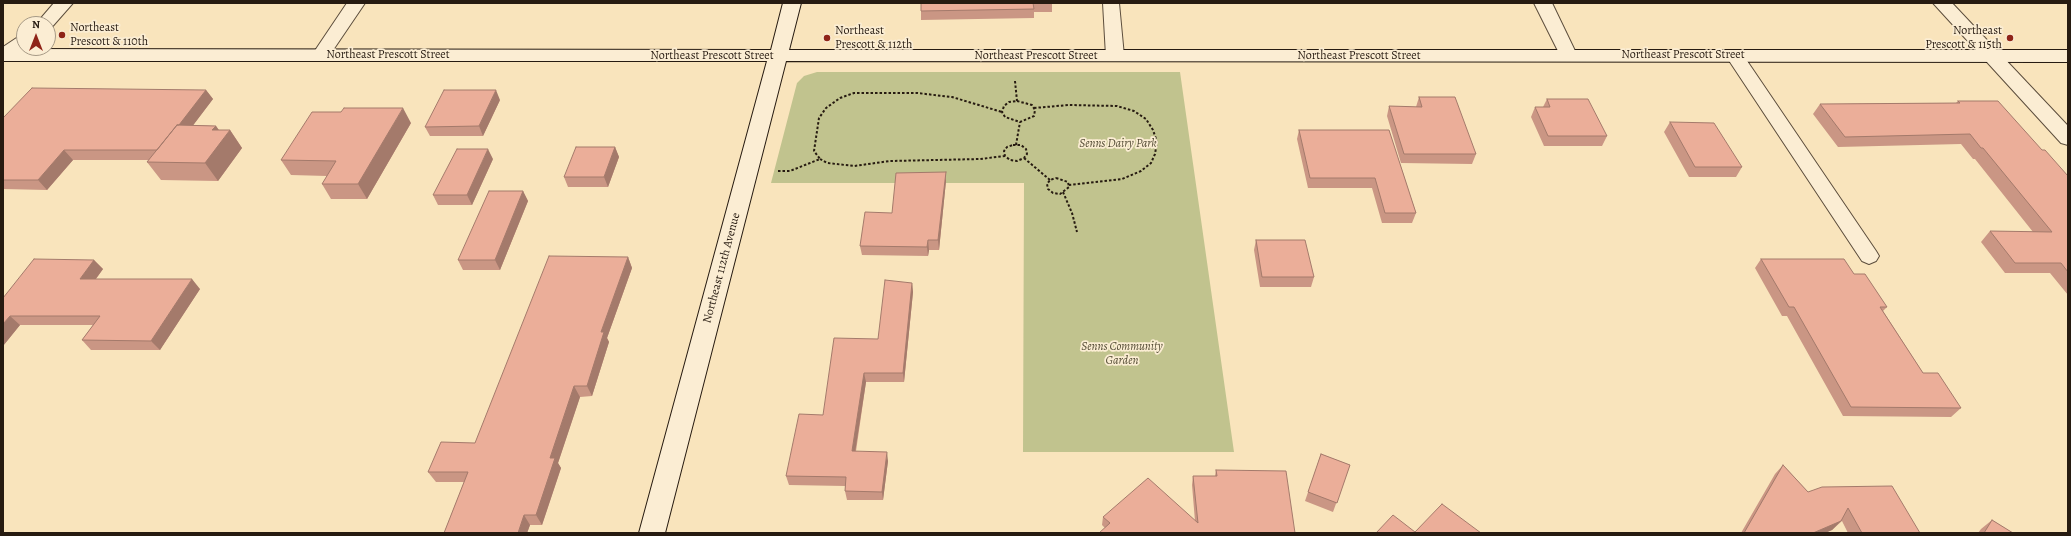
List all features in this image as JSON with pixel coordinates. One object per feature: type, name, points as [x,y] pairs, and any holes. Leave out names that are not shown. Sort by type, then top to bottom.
[{"type":"street","points":[[52,16],[64,3]]},
{"type":"street","points":[[321,55],[356,3]]},
{"type":"street","name":"Northeast 112th Avenue","points":[[652,533],[792,3]]},
{"type":"street","points":[[1543,3],[1568,55]]},
{"type":"street","points":[[1942,3],[2068,138]]},
{"type":"street","points":[[3,55],[16,46]]},
{"type":"street","name":"Northeast Prescott Street","points":[[3,55],[778,57],[1568,55],[2068,56]]},
{"type":"lane","points":[[1111,3],[1115,56]]},
{"type":"lane","points":[[1736,56],[1869,256]]},
{"type":"path","points":[[1005,156],[1004,151],[1007,147],[1016,145],[1026,149],[1027,154],[1024,158],[1017,161],[1010,160],[1005,156],[980,159],[890,161],[854,166],[827,163],[820,159],[814,151],[818,118],[826,108],[840,98],[854,93],[877,92],[931,95],[972,102],[1002,112],[1005,117],[1020,122],[1028,120],[1034,116],[1034,108]]},
{"type":"path","points":[[1002,112],[1004,106],[1010,102],[1018,100],[1026,102],[1034,108],[1069,105],[1117,106],[1134,111],[1146,118],[1153,130],[1157,142],[1156,154],[1151,163],[1142,171],[1122,179],[1096,183],[1069,185],[1063,179],[1050,180],[1024,158]]},
{"type":"path","points":[[1016,145],[1020,122]]},
{"type":"path","points":[[748,172],[790,171],[806,166],[820,159]]},
{"type":"path","points":[[1050,180],[1047,184],[1048,189],[1053,193],[1066,191],[1069,185]]},
{"type":"path","points":[[1063,192],[1072,213],[1077,232]]},
{"type":"green space","points":[[817,72],[1180,72],[1234,452],[1023,452],[1024,183],[771,183],[797,83],[804,76]]},
{"type":"building","points":[[921,3],[1033,3],[1034,9],[921,11]]},
{"type":"building","points":[[32,88],[206,90],[179,125],[177,125],[157,150],[64,150],[38,180],[3,180],[3,118]]},
{"type":"building","points":[[444,90],[496,90],[479,126],[425,127]]},
{"type":"building","points":[[1419,97],[1455,97],[1476,154],[1404,154],[1389,106],[1422,107]]},
{"type":"building","points":[[1547,99],[1588,99],[1607,136],[1548,136],[1535,107],[1550,107]]},
{"type":"building","points":[[1958,101],[1998,101],[2042,150],[2045,150],[2068,176],[2068,272],[2061,263],[2015,263],[1990,231],[2052,232],[1970,134],[1845,137],[1820,104],[1960,103]]},
{"type":"building","points":[[344,108],[403,108],[358,184],[322,184],[336,161],[281,160],[312,112],[341,112]]},
{"type":"building","points":[[1670,122],[1714,123],[1742,167],[1695,167]]},
{"type":"building","points":[[177,125],[216,126],[212,130],[230,130],[205,163],[147,162]]},
{"type":"building","points":[[1299,130],[1389,130],[1416,213],[1385,213],[1375,178],[1310,178]]},
{"type":"building","points":[[576,147],[615,147],[604,177],[564,177]]},
{"type":"building","points":[[457,149],[488,149],[467,195],[433,195]]},
{"type":"building","points":[[946,172],[938,240],[928,240],[927,247],[860,246],[865,212],[892,213],[896,173]]},
{"type":"building","points":[[489,191],[523,191],[495,260],[458,260]]},
{"type":"building","points":[[1256,240],[1305,240],[1314,277],[1262,277]]},
{"type":"building","points":[[549,256],[628,257],[601,332],[604,332],[587,386],[574,386],[550,458],[555,458],[536,515],[524,515],[518,533],[444,533],[468,472],[428,472],[441,442],[475,443]]},
{"type":"building","points":[[34,259],[94,260],[80,279],[192,279],[151,341],[82,340],[100,316],[10,316],[3,324],[3,298]]},
{"type":"building","points":[[1761,259],[1844,259],[1854,274],[1865,274],[1887,307],[1880,307],[1923,373],[1938,373],[1961,408],[1851,407],[1794,307],[1789,307]]},
{"type":"building","points":[[885,280],[912,283],[903,373],[864,373],[852,451],[887,452],[882,492],[845,491],[846,477],[786,476],[799,414],[823,415],[834,338],[878,339]]},
{"type":"building","points":[[1321,454],[1350,465],[1337,503],[1308,492]]},
{"type":"building","points":[[1783,465],[1808,492],[1822,487],[1892,486],[1920,533],[1862,533],[1848,508],[1841,521],[1813,533],[1744,533]]},
{"type":"building","points":[[1216,470],[1286,471],[1295,533],[1099,533],[1110,523],[1103,517],[1148,478],[1198,523],[1193,476],[1217,476]]},
{"type":"building","points":[[1442,504],[1481,533],[1376,533],[1393,515],[1415,532]]},
{"type":"building","points":[[1992,520],[2013,533],[1984,533]]},
{"type":"place","name":"Northeast Prescott & 110th","points":[[62,35]]},
{"type":"place","name":"Northeast Prescott & 112th","points":[[827,38]]},
{"type":"place","name":"Northeast Prescott & 115th","points":[[2010,38]]},
{"type":"park label","name":"Senns Dairy Park","points":[[1118,144]]},
{"type":"park label","name":"Senns Community Garden","points":[[1122,354]]}]
